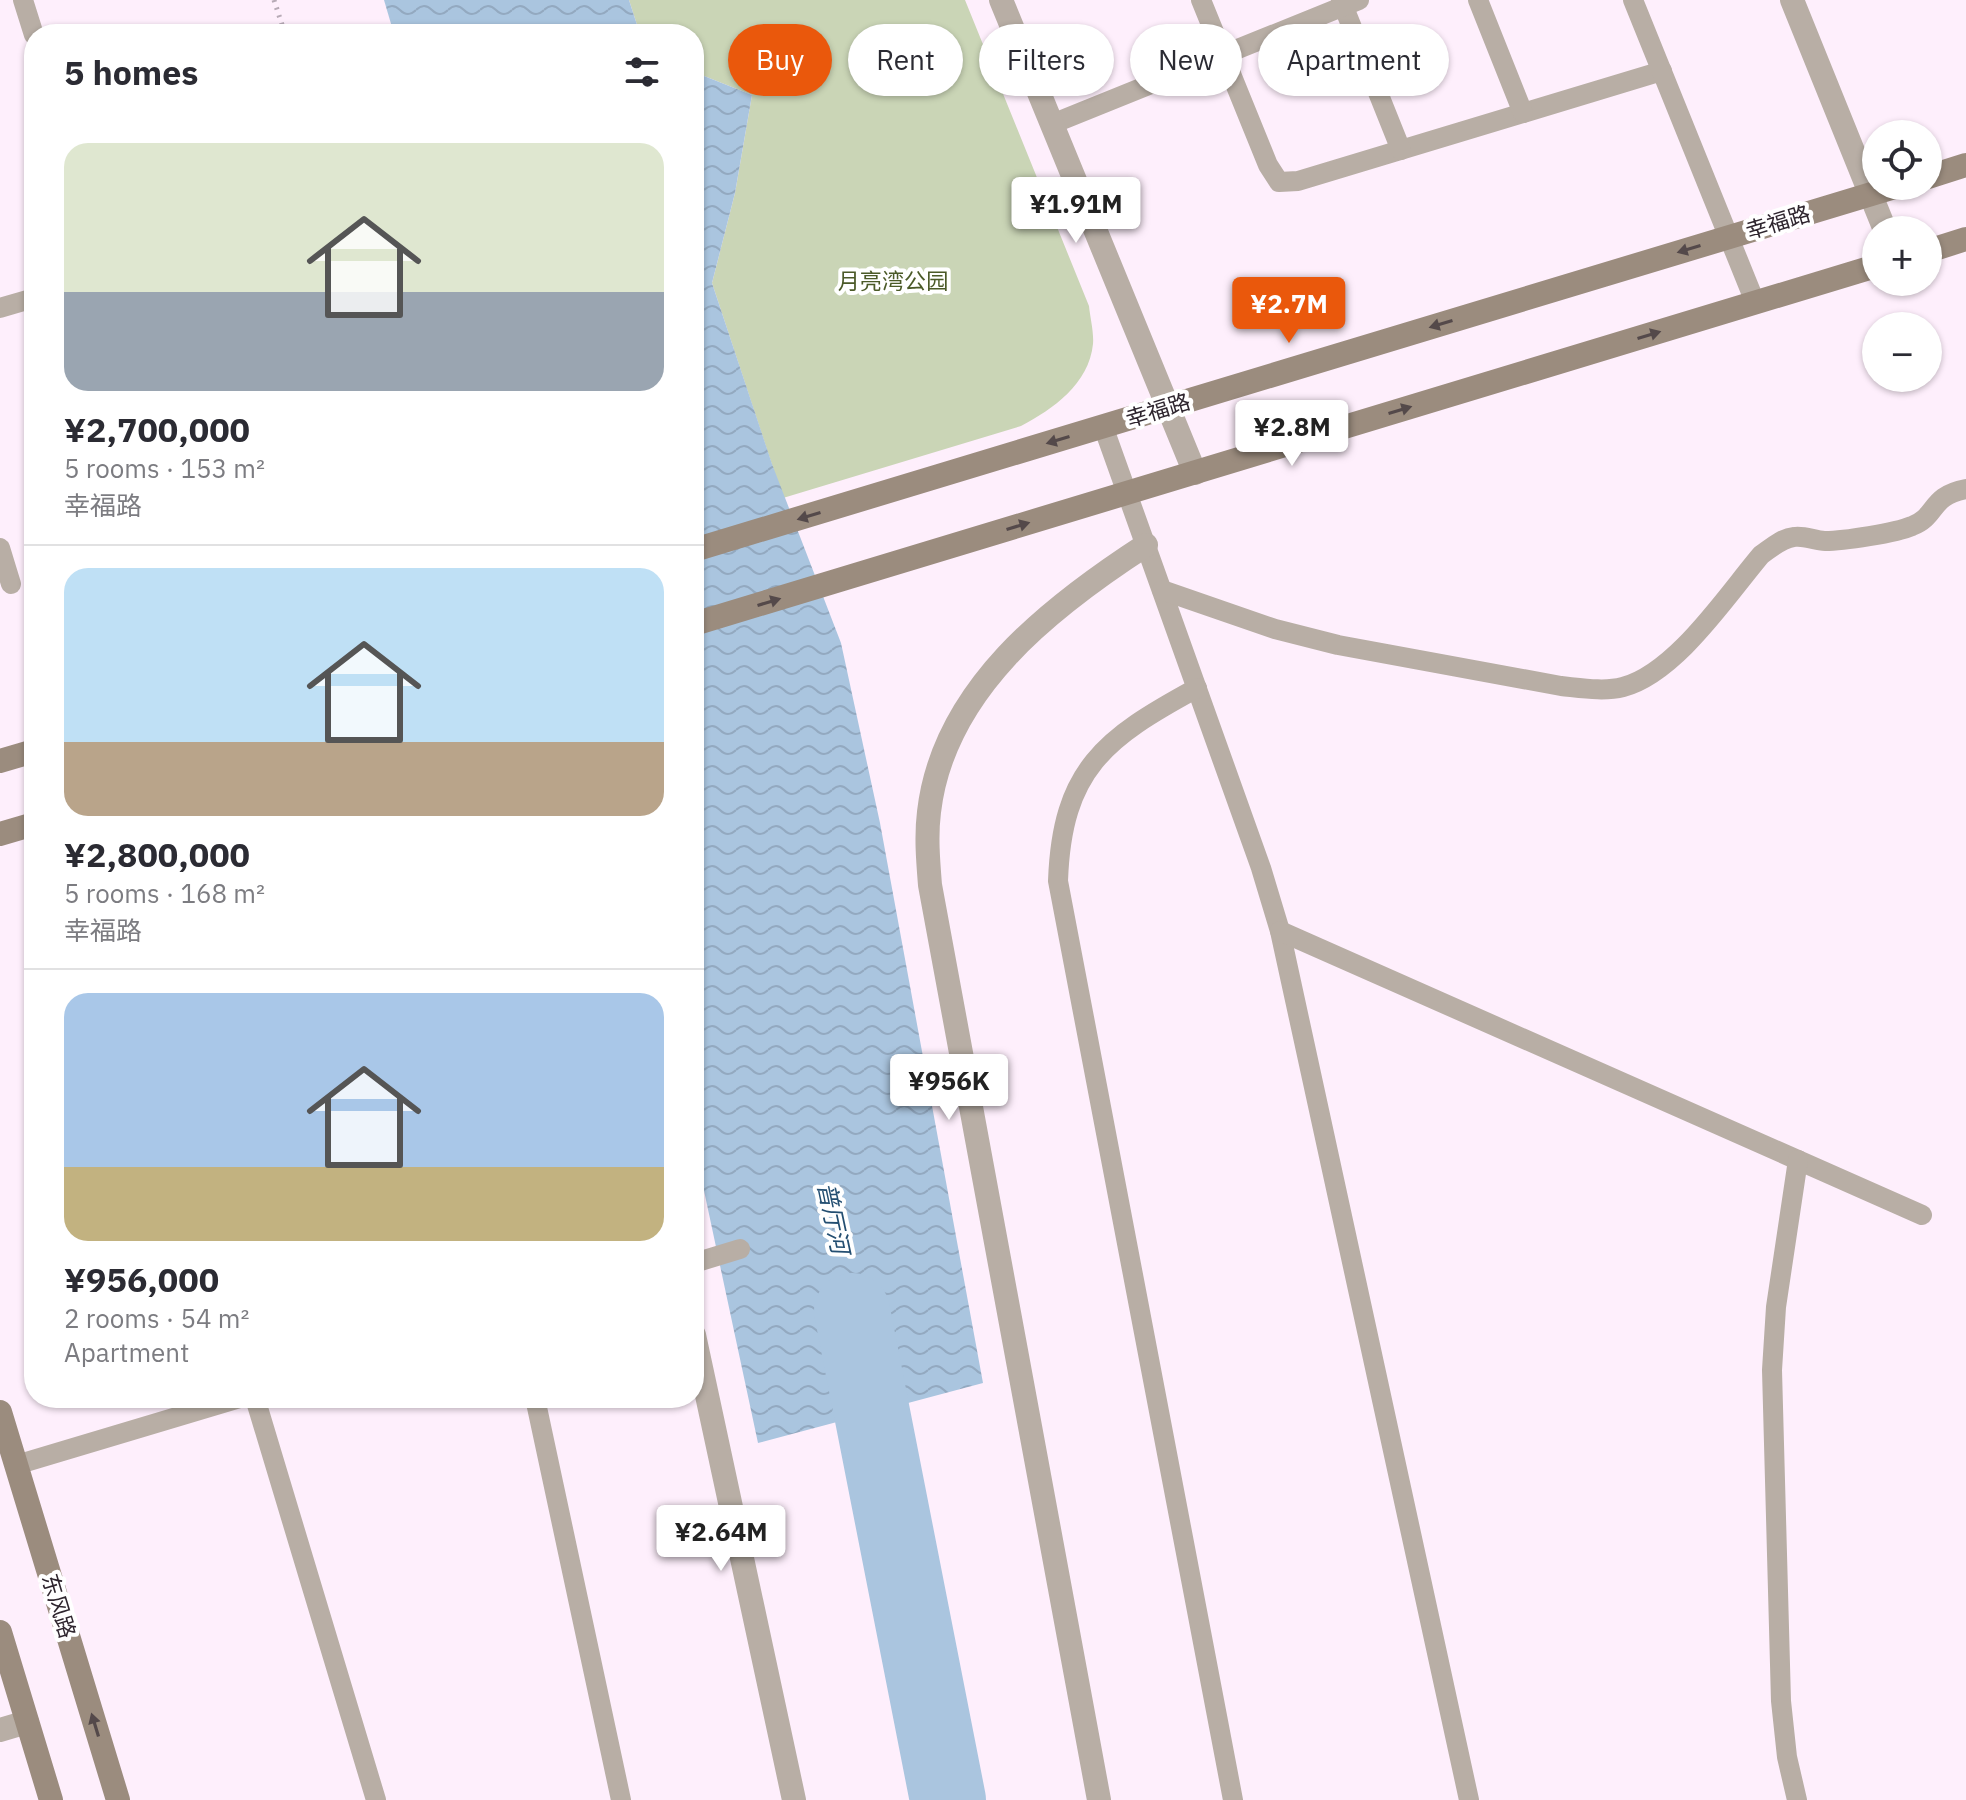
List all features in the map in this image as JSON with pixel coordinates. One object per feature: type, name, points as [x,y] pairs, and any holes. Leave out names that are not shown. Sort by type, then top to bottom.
[{"type":"main road","points":[[1942,173],[1966,165]]},
{"type":"main road","name":"幸福路","points":[[704,547],[1862,197]]},
{"type":"main road","points":[[1942,247],[1966,239]]},
{"type":"main road","points":[[704,621],[1862,270]]},
{"type":"main road","points":[[0,761],[24,754]]},
{"type":"main road","points":[[0,834],[24,827]]},
{"type":"main road","name":"东风路","points":[[0,1412],[118,1800]]},
{"type":"main road","points":[[0,1632],[51,1800]]},
{"type":"street","points":[[1001,0],[1195,473]]},
{"type":"street","points":[[1792,0],[1862,172]]},
{"type":"street","points":[[1099,1800],[930,885],[927,847],[929,810],[938,773],[951,737],[969,703],[992,672],[1054,612],[1104,572],[1146,545]]},
{"type":"street","points":[[704,1382],[794,1800]]},
{"type":"street","points":[[0,1730],[27,1722]]},
{"type":"lane","points":[[23,0],[31,24]]},
{"type":"lane","points":[[1201,0],[1211,24]]},
{"type":"lane","points":[[1478,0],[1523,113]]},
{"type":"lane","points":[[1633,0],[1755,302]]},
{"type":"lane","points":[[1242,47],[1348,2],[1401,150]]},
{"type":"lane","points":[[1240,96],[1268,165],[1279,182],[1298,181],[1662,71]]},
{"type":"lane","points":[[1052,124],[1130,93]]},
{"type":"lane","points":[[0,308],[24,301]]},
{"type":"lane","points":[[1103,426],[1261,868],[1280,931],[1469,1800]]},
{"type":"lane","points":[[1162,590],[1275,629],[1338,645],[1561,686],[1591,689],[1624,687],[1658,670],[1682,649],[1761,555],[1776,544],[1794,537],[1826,541],[1909,528],[1926,520],[1932,506],[1945,495],[1966,489]]},
{"type":"lane","points":[[0,548],[11,584]]},
{"type":"lane","points":[[1197,688],[1145,716],[1121,733],[1100,754],[1080,782],[1067,813],[1059,846],[1058,881],[1233,1800]]},
{"type":"lane","points":[[1280,931],[1922,1215]]},
{"type":"lane","points":[[1797,1800],[1787,1757],[1781,1701],[1772,1370],[1776,1307],[1798,1160]]},
{"type":"lane","points":[[704,1260],[740,1249]]},
{"type":"lane","points":[[16,1465],[207,1408]]},
{"type":"lane","points":[[258,1408],[376,1800]]},
{"type":"lane","points":[[537,1408],[621,1800]]},
{"type":"path","points":[[274,0],[282,24]]},
{"type":"green space","name":"月亮湾公园","points":[[629,0],[965,0],[979,35],[979,96],[1004,96],[1089,306],[1093,344],[1090,358],[1085,371],[1068,394],[1021,426],[783,498],[712,283],[735,193],[752,96],[832,96],[832,24],[728,24],[728,85],[704,76],[704,24],[637,24]]},
{"type":"water","points":[[384,0],[629,0],[637,24],[391,24]]},
{"type":"water","points":[[704,76],[728,85],[728,96],[752,96],[735,193],[712,283],[772,464],[841,643],[880,823],[983,1383],[758,1443],[704,1191]]},
{"type":"waterway","name":"普厅河","points":[[852,1311],[948,1800]]}]
